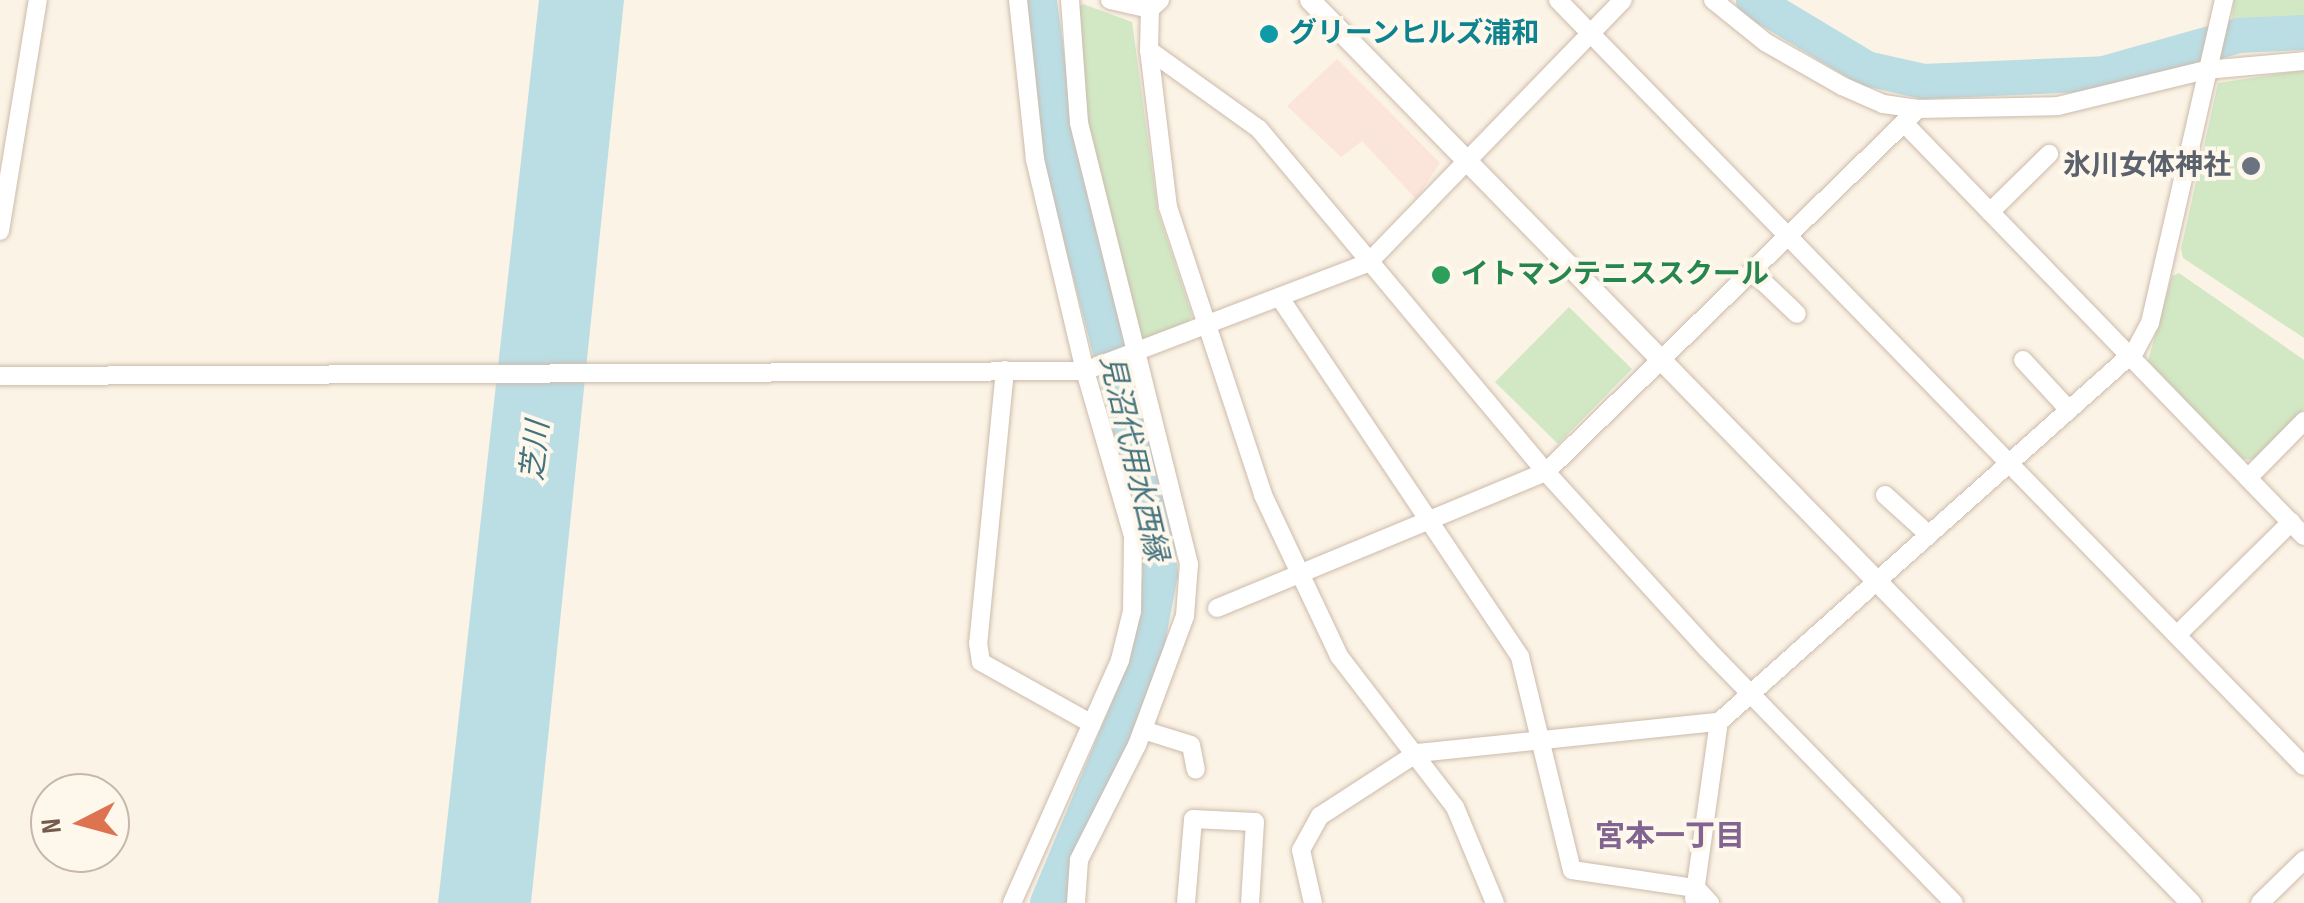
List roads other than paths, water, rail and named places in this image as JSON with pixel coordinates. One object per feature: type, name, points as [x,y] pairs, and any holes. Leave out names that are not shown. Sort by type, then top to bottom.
[{"type":"street","points":[[0,231],[38,0]]},
{"type":"street","points":[[1012,903],[1120,660],[1132,612],[1133,536],[1035,160],[1018,0]]},
{"type":"street","points":[[1070,0],[1080,123],[1131,353],[1200,612],[1079,860],[1076,903]]},
{"type":"street","points":[[1110,0],[1155,4],[1149,50],[1168,207],[1263,494],[1298,574],[1359,688],[1417,753],[1463,821],[1495,903]]},
{"type":"street","points":[[1310,0],[1883,582],[2191,903]]},
{"type":"street","points":[[1558,0],[2304,766]]},
{"type":"street","points":[[0,376],[1090,369],[1368,263],[1464,157],[1623,0]]},
{"type":"street","points":[[1714,0],[1765,42],[1842,86],[1883,104],[1918,109],[2058,106],[2208,64],[2304,60]]},
{"type":"street","points":[[1313,903],[1302,850],[1320,816],[1417,753],[1719,722],[1883,582],[1928,534],[2130,356],[2150,323],[2224,0]]},
{"type":"street","points":[[1149,50],[1258,129],[1546,472],[1750,694],[1954,903]]},
{"type":"street","points":[[1200,612],[1546,472],[1918,109]]},
{"type":"street","points":[[1904,124],[2298,529],[2177,636]]},
{"type":"street","points":[[1990,212],[2049,154]]},
{"type":"street","points":[[1754,273],[1797,314]]},
{"type":"street","points":[[1280,298],[1520,657],[1572,870],[1695,896],[1710,903]]},
{"type":"street","points":[[2023,360],[2069,410]]},
{"type":"street","points":[[1005,370],[978,643],[982,662],[1092,724]]},
{"type":"street","points":[[2248,478],[2304,421]]},
{"type":"street","points":[[1885,495],[1928,534]]},
{"type":"street","points":[[1695,896],[1719,722]]},
{"type":"street","points":[[1144,730],[1191,744],[1196,770]]},
{"type":"street","points":[[1186,903],[1193,820],[1255,822],[1250,903]]},
{"type":"street","points":[[2260,903],[2304,860]]},
{"type":"water","name":"芝川","points":[[539,0],[624,0],[531,903],[438,903]]},
{"type":"waterway","name":"見沼代用水西縁","points":[[1039,0],[1059,154],[1155,525],[1160,573],[1140,678],[1047,903]]},
{"type":"waterway","name":"見沼代用水西縁","points":[[1753,0],[1866,68],[1923,81],[2103,73],[2238,35],[2304,32]]},
{"type":"place","name":"グリーンヒルズ浦和","points":[[1269,34]]},
{"type":"place","name":"氷川女体神社","points":[[2251,166]]},
{"type":"place","name":"イトマンテニススクール","points":[[1441,275]]},
{"type":"district","name":"宮本一丁目","points":[[1670,837]]}]
